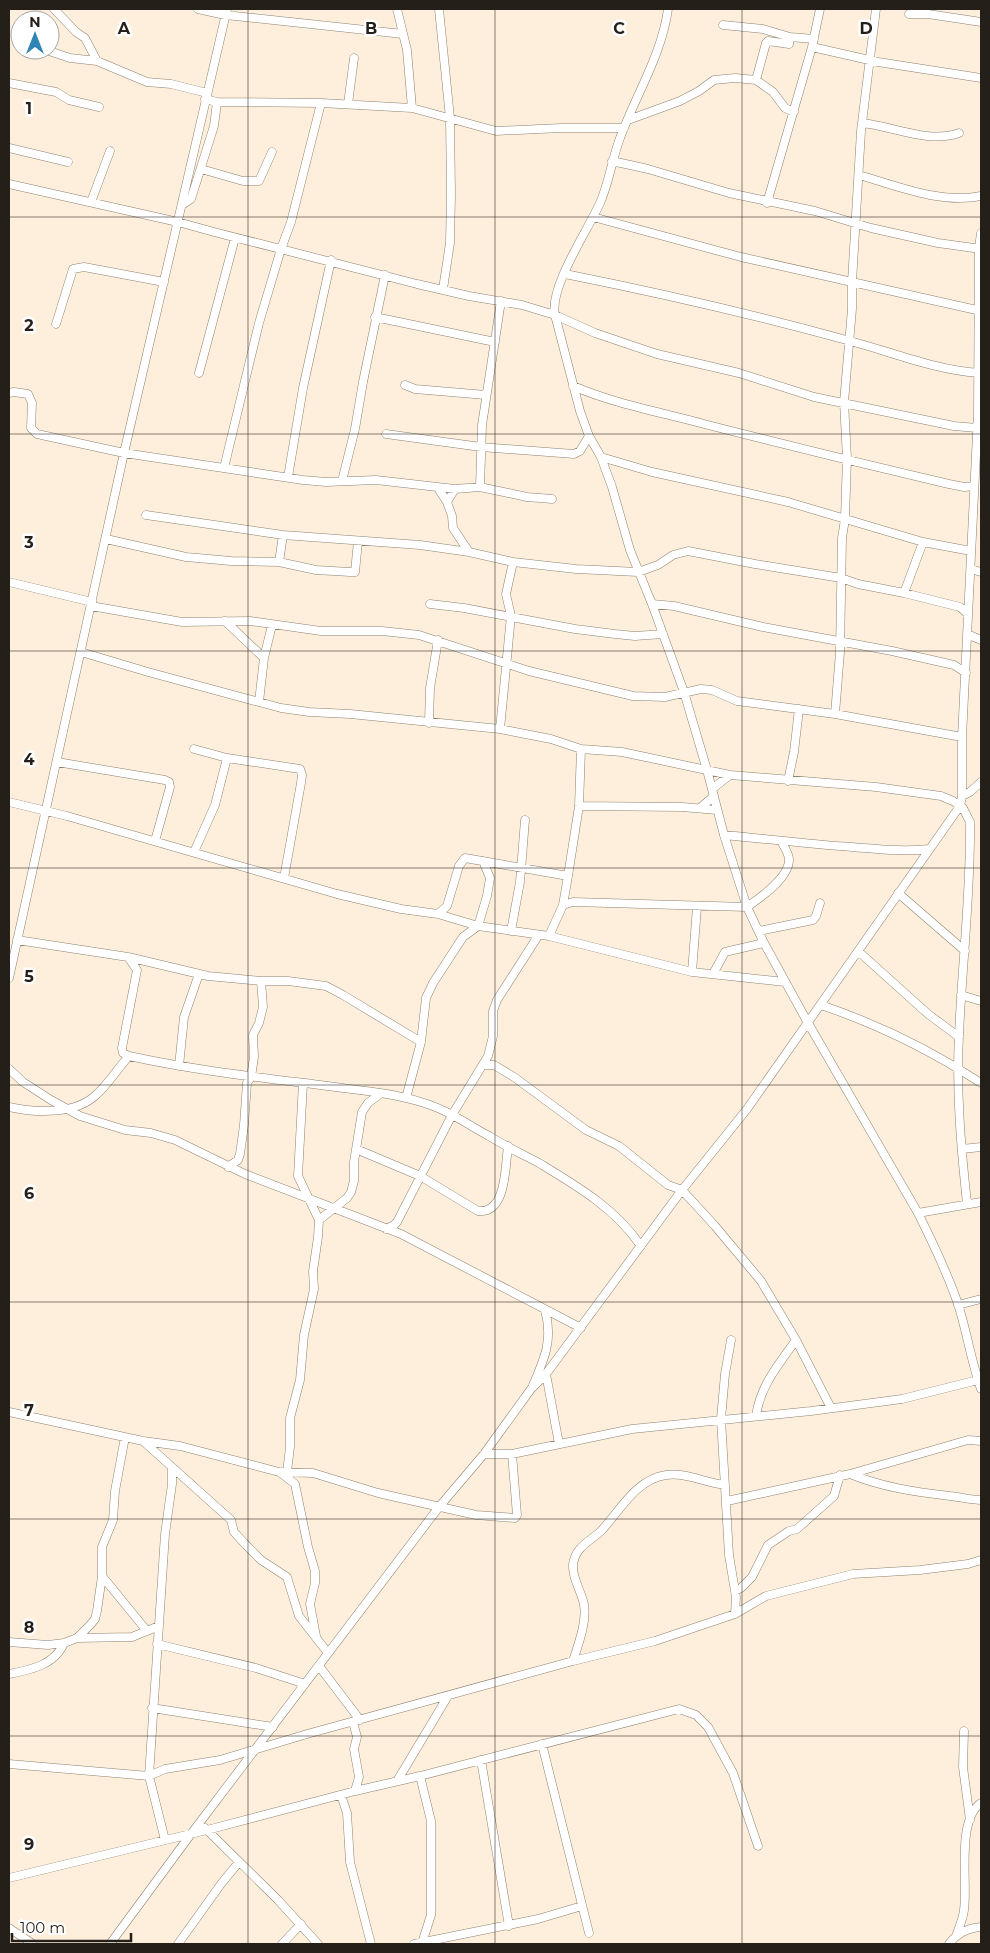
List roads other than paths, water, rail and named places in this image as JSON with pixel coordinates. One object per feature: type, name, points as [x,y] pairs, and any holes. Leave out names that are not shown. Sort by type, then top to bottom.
[{"type":"street","points":[[54,9],[76,32],[85,38],[97,61]]},
{"type":"street","points":[[198,9],[403,34]]},
{"type":"street","points":[[397,9],[408,59],[412,108]]},
{"type":"street","points":[[440,9],[450,118],[450,243],[443,289]]},
{"type":"street","points":[[668,9],[665,25],[652,63],[612,161],[600,202],[565,274],[554,302],[555,315],[573,386],[589,436],[601,457],[638,572],[652,604],[684,692],[724,835],[748,907],[764,943],[785,982],[918,1213],[940,1258],[958,1305],[978,1367],[978,1380],[981,1389]]},
{"type":"street","points":[[767,203],[813,43],[820,9]]},
{"type":"street","points":[[835,714],[840,640],[842,538],[845,519],[847,458],[844,402],[850,341],[862,123],[876,9]]},
{"type":"street","points":[[9,978],[124,453],[226,12]]},
{"type":"street","points":[[910,14],[928,14],[981,22]]},
{"type":"street","points":[[723,25],[763,29],[878,62],[981,78]]},
{"type":"street","points":[[756,80],[763,47],[766,43],[768,41],[789,44],[790,37]]},
{"type":"street","points":[[60,55],[70,58],[97,61],[147,82],[171,84],[206,96],[217,102],[321,103],[412,108],[496,132],[626,124],[680,101],[714,80],[735,78],[756,80],[773,92],[785,108],[794,112]]},
{"type":"street","points":[[348,104],[354,58]]},
{"type":"street","points":[[9,83],[56,92],[70,100],[99,106]]},
{"type":"street","points":[[182,205],[191,199],[214,126],[217,102]]},
{"type":"street","points":[[224,468],[259,323],[280,249],[291,222],[321,103]]},
{"type":"street","points":[[862,123],[930,136],[948,137],[959,133]]},
{"type":"street","points":[[9,148],[68,162]]},
{"type":"street","points":[[91,202],[110,151]]},
{"type":"street","points":[[201,169],[243,181],[259,181],[272,152]]},
{"type":"street","points":[[612,161],[648,169],[767,203],[815,211],[857,224],[938,243],[980,248]]},
{"type":"street","points":[[859,175],[912,191],[942,196],[970,198],[981,196]]},
{"type":"street","points":[[9,184],[178,222],[235,238],[443,289],[522,305],[555,315],[595,333],[657,354],[739,373],[814,397],[844,402],[923,421],[979,427]]},
{"type":"street","points":[[593,217],[741,257],[981,310]]},
{"type":"street","points":[[110,1944],[439,1507],[484,1454],[531,1389],[546,1374],[682,1190],[747,1109],[960,806],[962,796],[962,737],[971,552],[977,516],[974,486],[978,475],[981,233]]},
{"type":"street","points":[[199,373],[235,238]]},
{"type":"street","points":[[288,477],[303,388],[331,260]]},
{"type":"street","points":[[56,324],[73,269],[84,267],[164,282]]},
{"type":"street","points":[[565,274],[652,292],[850,341],[937,366],[965,372],[979,372]]},
{"type":"street","points":[[342,481],[356,429],[375,317],[385,275]]},
{"type":"street","points":[[480,487],[481,447],[486,396],[501,302]]},
{"type":"street","points":[[375,317],[494,342]]},
{"type":"street","points":[[406,385],[415,388],[486,396]]},
{"type":"street","points":[[573,386],[601,398],[759,439],[847,458],[949,484],[964,487],[974,486]]},
{"type":"street","points":[[9,392],[28,394],[32,403],[31,428],[37,434],[124,453],[316,482],[376,480],[438,488],[480,487],[527,497],[552,499]]},
{"type":"street","points":[[386,434],[481,447],[574,454],[580,452],[589,436]]},
{"type":"street","points":[[601,457],[652,472],[788,502],[923,542],[971,552]]},
{"type":"street","points":[[438,488],[447,502],[452,516],[453,528],[469,552]]},
{"type":"street","points":[[447,502],[455,489]]},
{"type":"street","points":[[146,515],[283,535],[407,544],[469,552],[513,562],[576,569],[638,572],[658,565],[673,555],[688,551],[841,578],[858,584],[904,592],[968,610]]},
{"type":"street","points":[[279,562],[283,535]]},
{"type":"street","points":[[106,538],[186,557],[279,562],[316,570],[355,572],[358,541]]},
{"type":"street","points":[[904,592],[923,542]]},
{"type":"street","points":[[500,729],[511,616],[506,594],[513,562]]},
{"type":"street","points":[[971,568],[981,572]]},
{"type":"street","points":[[9,582],[91,604],[182,622],[250,621],[321,631],[401,632],[438,640],[505,664],[633,696],[655,698],[684,692],[707,690],[730,699],[835,714],[962,737]]},
{"type":"street","points":[[841,590],[858,584]]},
{"type":"street","points":[[430,604],[511,616],[575,629],[635,636],[663,634]]},
{"type":"street","points":[[652,604],[674,606],[763,627],[840,640],[954,665],[966,673]]},
{"type":"street","points":[[225,622],[264,658]]},
{"type":"street","points":[[259,702],[264,658],[272,625]]},
{"type":"street","points":[[968,634],[981,640]]},
{"type":"street","points":[[429,723],[430,688],[438,640]]},
{"type":"street","points":[[81,652],[259,702],[309,712],[500,729],[551,739],[581,749],[622,752],[730,775],[902,790],[941,796],[960,806],[967,812],[970,822],[958,1068],[967,1203]]},
{"type":"street","points":[[954,665],[966,661]]},
{"type":"street","points":[[673,695],[679,679]]},
{"type":"street","points":[[788,781],[794,752],[799,709]]},
{"type":"street","points":[[194,749],[227,758],[296,767],[302,772],[302,783],[284,878]]},
{"type":"street","points":[[549,936],[564,901],[579,806],[581,749]]},
{"type":"street","points":[[194,852],[214,804],[227,758]]},
{"type":"street","points":[[57,762],[169,782],[170,787],[155,842]]},
{"type":"street","points":[[700,808],[730,775]]},
{"type":"street","points":[[962,796],[970,792],[981,782]]},
{"type":"street","points":[[9,802],[379,904],[438,914],[478,926],[538,936],[549,936],[692,972],[785,982]]},
{"type":"street","points":[[579,806],[700,808],[717,810]]},
{"type":"street","points":[[511,931],[521,868],[525,820]]},
{"type":"street","points":[[724,835],[781,842],[896,851],[929,848]]},
{"type":"street","points":[[564,901],[698,907],[748,907],[767,893],[787,868],[788,854],[781,842]]},
{"type":"street","points":[[438,914],[446,906],[461,861],[465,858],[568,876]]},
{"type":"street","points":[[406,1098],[421,1042],[426,998],[433,983],[463,937],[478,926],[490,878],[483,861]]},
{"type":"street","points":[[898,893],[965,951]]},
{"type":"street","points":[[759,931],[812,920],[816,916],[820,903]]},
{"type":"street","points":[[446,906],[451,917]]},
{"type":"street","points":[[692,972],[698,907]]},
{"type":"street","points":[[460,920],[463,937]]},
{"type":"street","points":[[386,1229],[394,1226],[401,1215],[452,1115],[484,1065],[493,1036],[492,1011],[538,936]]},
{"type":"street","points":[[17,940],[128,958],[199,974],[326,986],[421,1042]]},
{"type":"street","points":[[713,974],[725,952],[764,943]]},
{"type":"street","points":[[858,952],[928,1014],[959,1037]]},
{"type":"street","points":[[128,958],[137,970],[122,1048],[123,1053],[179,1066],[380,1094],[423,1102],[452,1115],[558,1174],[601,1203],[632,1232],[641,1246]]},
{"type":"street","points":[[766,979],[776,965]]},
{"type":"street","points":[[179,1066],[184,1017],[199,974]]},
{"type":"street","points":[[228,1167],[238,1160],[240,1154],[247,1083],[251,1076],[254,1057],[253,1035],[263,1008],[261,981]]},
{"type":"street","points":[[961,995],[981,1001]]},
{"type":"street","points":[[821,1005],[862,1020],[958,1068],[981,1083]]},
{"type":"street","points":[[9,1107],[32,1110],[66,1109],[81,1106],[97,1094],[130,1056]]},
{"type":"street","points":[[488,1056],[494,1065],[534,1090],[586,1130],[619,1146],[668,1186],[682,1190],[722,1233],[760,1281],[796,1340],[830,1408]]},
{"type":"street","points":[[484,1065],[494,1065]]},
{"type":"street","points":[[9,1069],[23,1082],[80,1116],[125,1130],[164,1136],[228,1167],[402,1234],[581,1328]]},
{"type":"street","points":[[283,1472],[290,1447],[290,1418],[300,1380],[304,1334],[314,1289],[319,1220],[311,1200],[301,1184],[297,1169],[303,1083]]},
{"type":"street","points":[[319,1220],[347,1198],[351,1192],[362,1112],[368,1103],[380,1094]]},
{"type":"street","points":[[356,1149],[420,1176],[478,1211],[485,1212],[492,1209],[497,1203],[508,1146]]},
{"type":"street","points":[[962,1149],[981,1147]]},
{"type":"street","points":[[918,1213],[981,1202]]},
{"type":"street","points":[[401,1215],[400,1230],[402,1234]]},
{"type":"street","points":[[958,1305],[981,1299]]},
{"type":"street","points":[[531,1389],[546,1352],[549,1337],[549,1325],[545,1310]]},
{"type":"street","points":[[731,1340],[725,1374],[721,1419],[729,1555],[735,1591],[735,1614]]},
{"type":"street","points":[[756,1416],[760,1395],[771,1375],[796,1340]]},
{"type":"street","points":[[546,1374],[558,1444]]},
{"type":"street","points":[[484,1454],[512,1454],[632,1429],[830,1408],[902,1398],[978,1380]]},
{"type":"street","points":[[9,1412],[143,1441],[180,1446],[283,1472],[313,1473],[363,1489],[476,1515],[515,1518],[517,1515],[512,1454]]},
{"type":"street","points":[[77,1638],[95,1619],[102,1576],[102,1548],[113,1520],[118,1474],[125,1437]]},
{"type":"street","points":[[726,1501],[850,1474],[968,1440],[981,1441]]},
{"type":"street","points":[[143,1441],[231,1520],[234,1532],[261,1560],[286,1577],[299,1616],[304,1625],[316,1636],[328,1653]]},
{"type":"street","points":[[165,1840],[149,1776],[152,1708],[172,1468]]},
{"type":"street","points":[[283,1472],[295,1484],[300,1499],[308,1547],[315,1571],[316,1577],[310,1604],[316,1636]]},
{"type":"street","points":[[573,1661],[585,1607],[573,1571],[575,1557],[582,1545],[601,1530],[631,1495],[654,1478],[668,1474],[726,1485]]},
{"type":"street","points":[[850,1474],[874,1484],[926,1494],[981,1500]]},
{"type":"street","points":[[735,1591],[752,1577],[768,1546],[789,1531],[797,1529],[834,1496],[840,1476]]},
{"type":"street","points":[[9,1764],[149,1776],[165,1769],[220,1760],[255,1751],[307,1734],[573,1661],[655,1641],[735,1614],[766,1596],[853,1574],[920,1570],[968,1564],[981,1560]]},
{"type":"street","points":[[102,1576],[147,1632]]},
{"type":"street","points":[[9,1642],[31,1645],[64,1643],[77,1638],[132,1637],[159,1626]]},
{"type":"street","points":[[9,1674],[39,1666],[61,1651],[64,1643]]},
{"type":"street","points":[[157,1644],[256,1668],[305,1684]]},
{"type":"street","points":[[319,1666],[357,1721],[357,1737],[354,1749],[359,1777],[355,1791]]},
{"type":"street","points":[[397,1781],[448,1696]]},
{"type":"street","points":[[152,1708],[273,1728]]},
{"type":"street","points":[[9,1878],[207,1830],[679,1709],[696,1715],[708,1727],[733,1773],[758,1846]]},
{"type":"street","points":[[950,1944],[956,1936],[964,1909],[964,1861],[970,1820],[964,1767],[964,1731]]},
{"type":"street","points":[[542,1744],[589,1933]]},
{"type":"street","points":[[481,1760],[509,1926]]},
{"type":"street","points":[[420,1776],[431,1821],[431,1914],[422,1943]]},
{"type":"street","points":[[341,1796],[347,1813],[350,1862],[371,1944]]},
{"type":"street","points":[[970,1820],[975,1809],[981,1803]]},
{"type":"street","points":[[200,1823],[301,1924],[318,1944]]},
{"type":"street","points":[[178,1944],[221,1884],[240,1862]]},
{"type":"street","points":[[414,1944],[444,1942],[582,1906]]},
{"type":"street","points":[[282,1944],[301,1924]]},
{"type":"street","points":[[956,1936],[966,1930],[981,1927]]},
{"type":"street","points":[[9,1928],[33,1944]]}]
